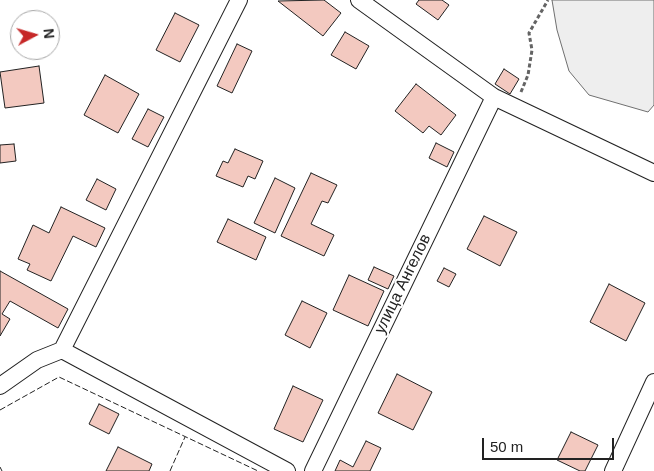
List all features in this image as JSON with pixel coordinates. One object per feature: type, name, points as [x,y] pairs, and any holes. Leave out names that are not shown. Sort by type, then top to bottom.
[{"type":"street","points":[[0,386],[38,360],[62,350],[239,0]]},
{"type":"street","points":[[359,0],[494,97],[654,173]]},
{"type":"street","name":"улица Ангелов","points":[[313,471],[494,97]]},
{"type":"street","points":[[62,350],[287,471]]},
{"type":"street","points":[[613,471],[654,382]]},
{"type":"path","points":[[514,107],[528,74],[532,50],[529,33],[548,0]]},
{"type":"shaded area","points":[[552,0],[654,0],[654,105],[648,112],[589,95],[569,71],[557,30]]},
{"type":"building","points":[[324,0],[341,13],[323,36],[278,1]]},
{"type":"building","points":[[419,0],[442,0],[449,5],[438,20],[416,4]]},
{"type":"building","points":[[175,13],[199,25],[180,62],[156,50]]},
{"type":"building","points":[[345,32],[369,46],[356,69],[331,55]]},
{"type":"building","points":[[237,44],[252,51],[232,93],[217,86]]},
{"type":"building","points":[[39,66],[44,103],[5,108],[0,72]]},
{"type":"building","points":[[504,69],[519,79],[510,94],[495,84]]},
{"type":"building","points":[[105,75],[139,94],[118,133],[84,115]]},
{"type":"building","points":[[416,84],[456,115],[441,135],[429,126],[423,133],[395,111]]},
{"type":"building","points":[[148,109],[164,117],[148,147],[132,139]]},
{"type":"building","points":[[436,143],[454,152],[447,167],[429,158]]},
{"type":"building","points":[[14,144],[16,161],[0,163],[0,145]]},
{"type":"building","points":[[235,149],[263,161],[255,179],[248,176],[243,187],[216,176],[223,161],[228,163]]},
{"type":"building","points":[[311,173],[337,185],[328,203],[322,201],[311,224],[334,235],[324,256],[281,236]]},
{"type":"building","points":[[275,178],[295,188],[275,233],[254,223]]},
{"type":"building","points":[[97,179],[116,189],[106,210],[86,200]]},
{"type":"building","points":[[61,207],[105,228],[96,247],[73,236],[51,281],[27,270],[30,264],[18,259],[33,225],[49,233]]},
{"type":"building","points":[[484,216],[517,232],[500,266],[467,249]]},
{"type":"building","points":[[228,219],[266,237],[256,260],[217,242]]},
{"type":"building","points":[[374,267],[394,276],[388,289],[368,280]]},
{"type":"building","points":[[444,268],[456,274],[449,287],[437,281]]},
{"type":"building","points":[[0,271],[68,309],[58,328],[10,301],[2,314],[10,319],[0,336]]},
{"type":"building","points":[[349,275],[384,291],[368,326],[333,310]]},
{"type":"building","points":[[609,284],[645,303],[626,341],[590,322]]},
{"type":"building","points":[[302,301],[327,313],[310,348],[285,335]]},
{"type":"building","points":[[397,374],[432,392],[413,430],[378,413]]},
{"type":"building","points":[[293,386],[323,400],[303,442],[274,429]]},
{"type":"building","points":[[99,404],[119,414],[109,434],[89,424]]},
{"type":"building","points":[[571,432],[598,445],[585,471],[580,471],[557,460]]},
{"type":"building","points":[[366,441],[381,448],[370,471],[335,471],[340,460],[353,467]]},
{"type":"building","points":[[118,447],[152,464],[149,471],[106,471]]},
{"type":"fence","points":[[0,410],[59,377],[258,471]]},
{"type":"fence","points":[[170,471],[185,437]]},
{"type":"fence","points":[[0,467],[2,471]]}]
